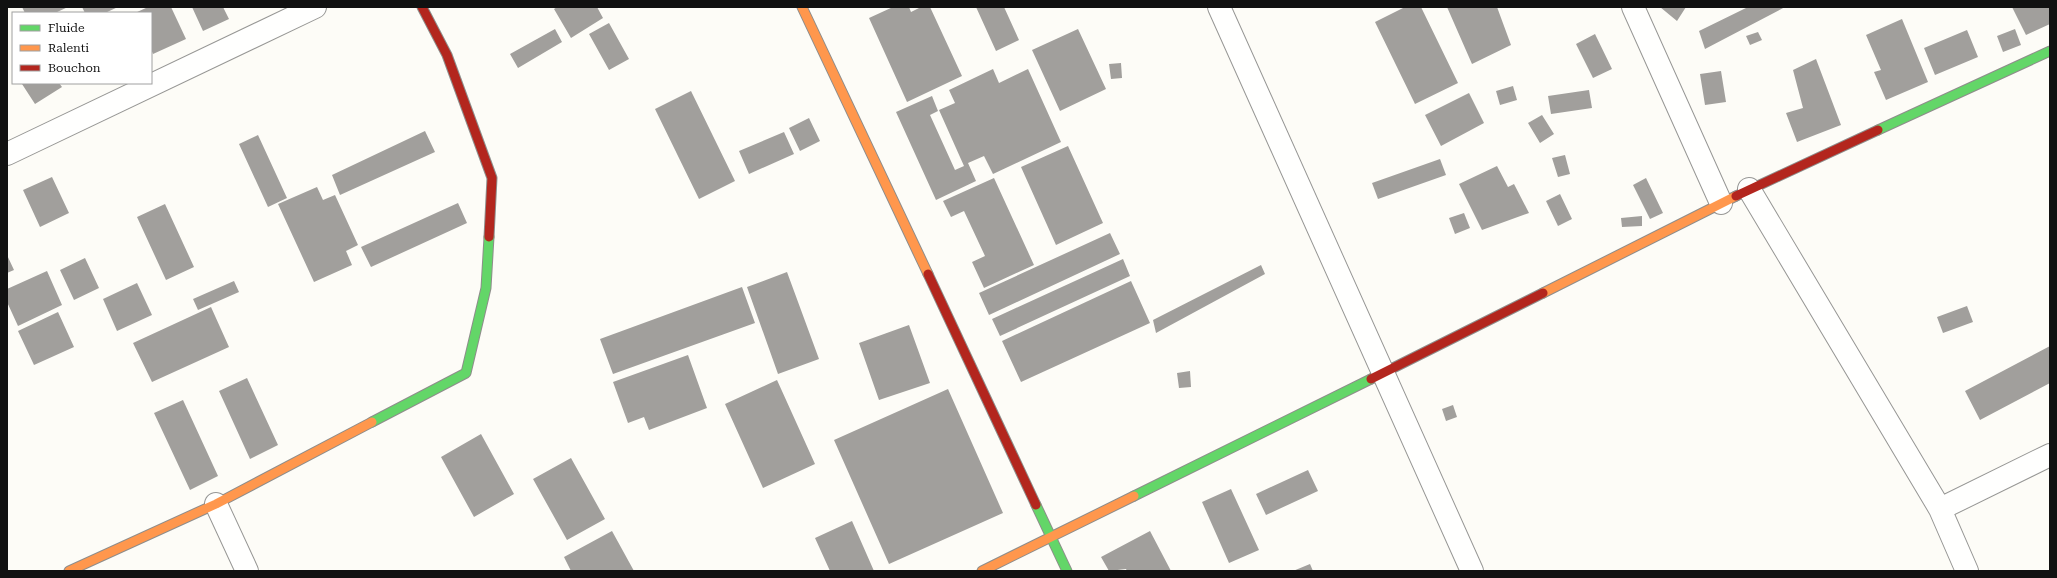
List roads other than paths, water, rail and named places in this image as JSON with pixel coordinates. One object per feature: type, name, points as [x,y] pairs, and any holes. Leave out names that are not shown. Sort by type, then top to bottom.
[{"type":"street","points":[[7,154],[315,7]]},
{"type":"street","points":[[69,571],[216,504],[466,373],[486,288],[492,178],[447,55],[422,7]]},
{"type":"street","points":[[802,7],[1067,571]]},
{"type":"street","points":[[1218,7],[1472,571]]},
{"type":"street","points":[[1633,7],[1721,203]]},
{"type":"street","points":[[982,571],[1052,538],[1749,189],[2050,51]]},
{"type":"street","points":[[1749,189],[1940,509],[1967,571]]},
{"type":"street","points":[[1940,509],[2050,455]]},
{"type":"street","points":[[216,504],[247,571]]}]
